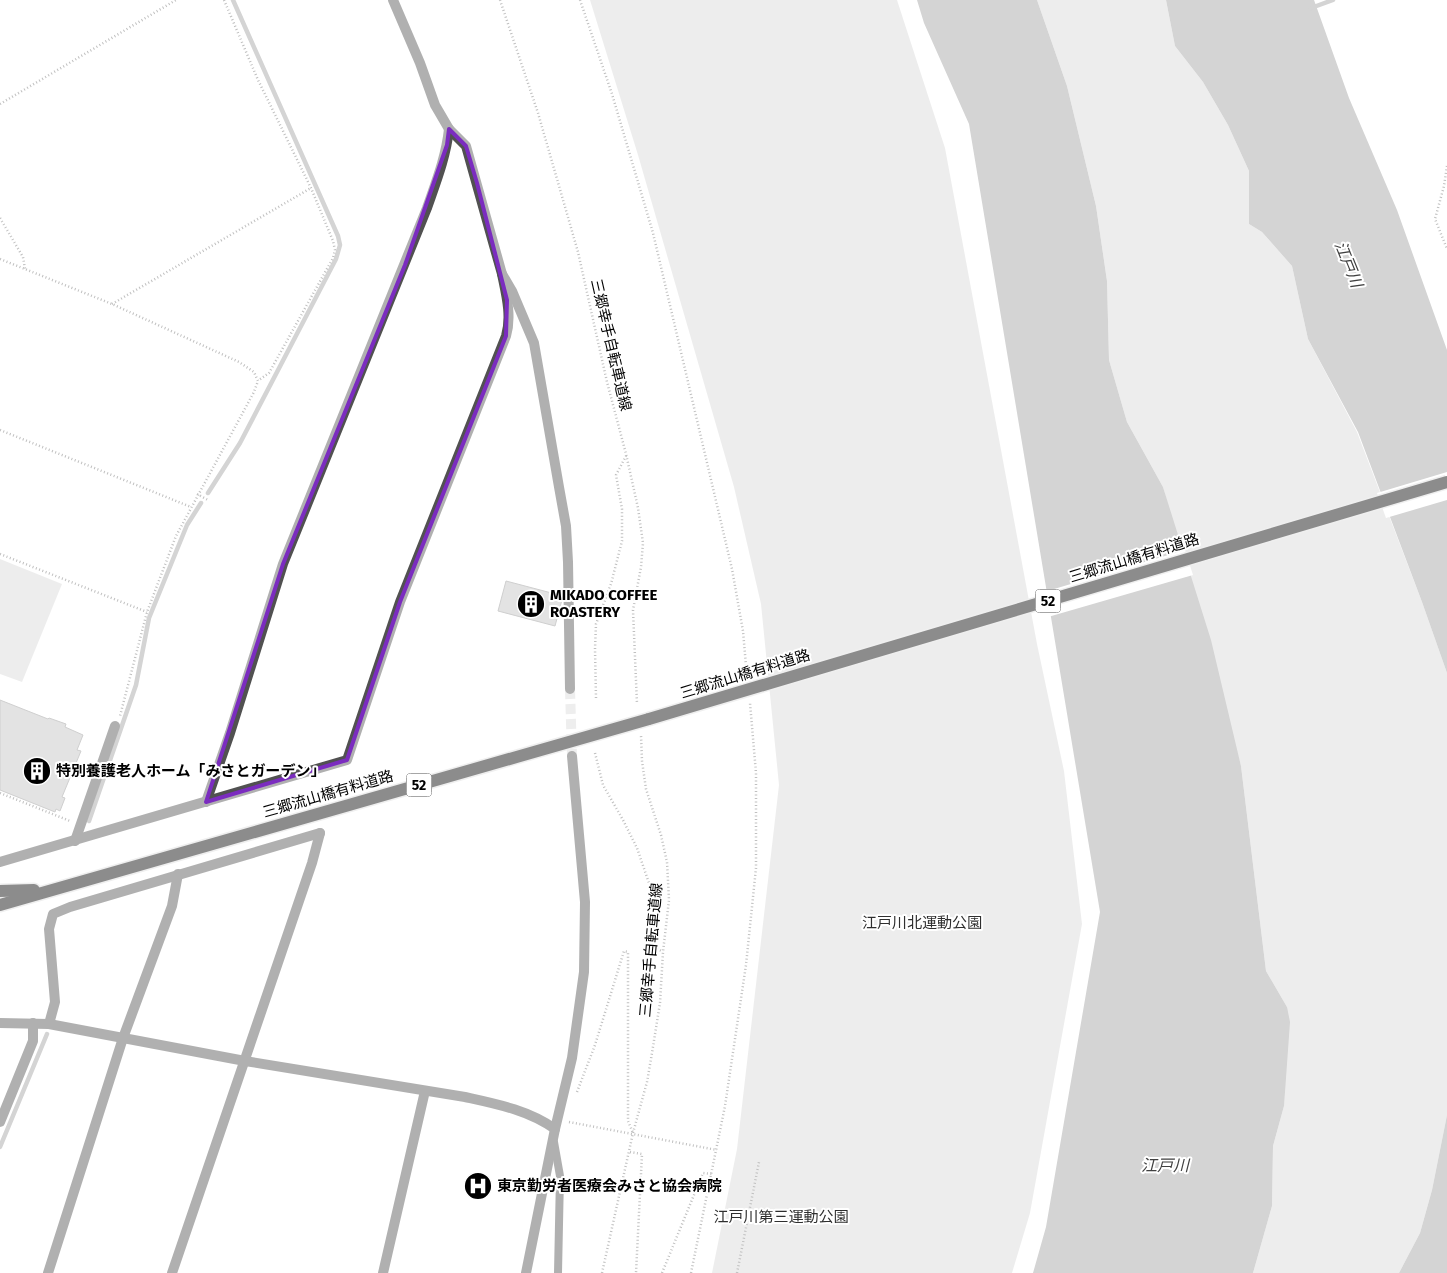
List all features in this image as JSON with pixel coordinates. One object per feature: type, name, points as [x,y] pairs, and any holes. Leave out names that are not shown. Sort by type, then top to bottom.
[{"type":"main road","name":"三郷流山橋有料道路","points":[[0,905],[648,719],[1447,482]]},
{"type":"main road","name":"三郷流山橋有料道路","points":[[0,891],[51,890]]},
{"type":"street","points":[[0,862],[347,760],[400,602],[506,336],[509,321],[502,274],[466,146],[449,129],[435,106],[420,63],[393,0]]},
{"type":"street","points":[[206,802],[230,733],[283,564],[427,208],[443,164],[449,129]]},
{"type":"street","points":[[502,274],[512,291],[534,343],[566,526],[570,689]]},
{"type":"street","points":[[75,841],[115,726]]},
{"type":"street","points":[[526,1273],[554,1134],[572,1058],[582,995],[585,953],[585,902],[572,756]]},
{"type":"street","points":[[50,1024],[55,1002],[49,929],[53,914],[178,874],[320,833],[312,863],[172,1273]]},
{"type":"street","points":[[48,1273],[123,1038],[172,906],[178,874]]},
{"type":"street","points":[[0,1023],[50,1024],[245,1061],[500,1104],[542,1120],[554,1134]]},
{"type":"street","points":[[0,1122],[33,1041],[33,1023]]},
{"type":"street","points":[[383,1273],[425,1091]]},
{"type":"lane","points":[[554,1134],[560,1176],[558,1273]]},
{"type":"path","points":[[0,104],[176,0]]},
{"type":"path","points":[[115,726],[119,721],[147,612],[176,536],[254,392],[258,381],[269,373],[333,258],[335,250],[311,188],[258,80],[224,0]]},
{"type":"path","name":"三郷幸手自転車道線","points":[[500,0],[538,113],[578,252],[638,508],[643,543],[641,567],[633,610],[638,704]]},
{"type":"path","points":[[580,0],[612,94],[653,233],[732,569],[743,631],[747,678]]},
{"type":"path","points":[[1447,166],[1436,219],[1447,249]]},
{"type":"path","points":[[112,304],[311,188]]},
{"type":"path","points":[[0,218],[22,257],[25,268]]},
{"type":"path","points":[[0,259],[112,304],[239,362],[254,372],[258,381]]},
{"type":"path","points":[[0,430],[191,507]]},
{"type":"path","points":[[596,698],[596,624],[612,584],[622,541],[622,509],[616,475],[626,454]]},
{"type":"path","points":[[198,494],[208,500]]},
{"type":"path","points":[[0,554],[147,612]]},
{"type":"path","points":[[691,1273],[725,1106],[746,965],[756,868],[756,773],[749,697]]},
{"type":"path","name":"三郷幸手自転車道線","points":[[633,1133],[647,1082],[660,1003],[669,900],[667,862],[661,835],[646,789],[642,761],[642,740]]},
{"type":"path","points":[[596,753],[603,785],[637,848],[651,889],[653,916],[652,945],[663,952]]},
{"type":"path","points":[[0,793],[81,825]]},
{"type":"path","points":[[577,1094],[595,1045],[624,951],[628,952],[628,1120],[633,1133],[602,1273]]},
{"type":"path","points":[[566,1122],[717,1150]]},
{"type":"path","points":[[630,1152],[642,1154],[636,1273]]},
{"type":"path","points":[[737,1273],[759,1162]]},
{"type":"path","points":[[662,1273],[703,1173],[712,1174]]},
{"type":"highlighted area","points":[[449,129],[466,146],[507,300],[506,336],[400,602],[347,760],[206,802],[283,564],[405,265],[447,145]]},
{"type":"green space","name":"江戸川北運動公園","points":[[590,0],[897,0],[945,148],[1037,644],[1064,771],[1082,924],[1030,1213],[1012,1273],[712,1273],[737,1149],[779,785],[761,604],[734,487],[638,155]]},
{"type":"green space","points":[[1037,0],[1166,0],[1175,46],[1203,82],[1228,125],[1249,171],[1249,224],[1262,232],[1292,266],[1308,339],[1357,432],[1447,673],[1447,1115],[1432,1190],[1420,1233],[1399,1273],[1253,1273],[1272,1206],[1273,1146],[1284,1106],[1287,1007],[1266,971],[1241,766],[1163,487],[1127,422],[1109,360],[1107,281],[1096,206],[1067,86]]},
{"type":"green space","points":[[0,559],[62,584],[22,682],[0,674]]},
{"type":"water","name":"江戸川","points":[[917,0],[1037,0],[1067,86],[1096,206],[1107,281],[1109,360],[1127,422],[1163,487],[1211,640],[1241,766],[1266,971],[1287,1007],[1290,1022],[1284,1106],[1273,1146],[1272,1206],[1253,1273],[1033,1273],[1046,1227],[1100,912],[969,124],[924,23]]},
{"type":"water","name":"江戸川","points":[[1166,0],[1314,0],[1349,98],[1397,210],[1447,350],[1447,673],[1358,432],[1308,339],[1292,266],[1262,232],[1249,224],[1249,171],[1228,125],[1203,82],[1175,46]]},
{"type":"water","points":[[1447,1115],[1447,1273],[1399,1273],[1420,1233],[1432,1190]]},
{"type":"pier","points":[[1447,472],[1447,500],[1386,518],[1377,493]]},
{"type":"pier","points":[[1185,550],[1193,575],[1048,617],[1044,592]]},
{"type":"building","name":"MIKADO COFFEE ROASTERY","points":[[506,581],[563,596],[555,626],[498,611]]},
{"type":"building","name":"特別養護老人ホーム「みさとガーデン」","points":[[0,700],[66,724],[65,727],[83,735],[77,750],[81,751],[62,797],[65,798],[60,811],[56,809],[55,812],[0,790]]},
{"type":"waterway","points":[[208,493],[240,443],[336,259],[340,245],[338,236],[233,0]]},
{"type":"waterway","points":[[1311,8],[1333,0]]},
{"type":"waterway","points":[[89,821],[136,685],[149,618],[187,525],[201,503]]},
{"type":"waterway","points":[[0,1147],[47,1034]]},
{"type":"tunnel","points":[[570,689],[572,756]]},
{"type":"place","name":"MIKADO COFFEE ROASTERY","points":[[531,604]]},
{"type":"place","name":"特別養護老人ホーム「みさとガーデン」","points":[[37,771]]},
{"type":"place","name":"東京勤労者医療会みさと協会病院","points":[[478,1186]]},
{"type":"park label","name":"江戸川第三運動公園","points":[[781,1217]]}]
